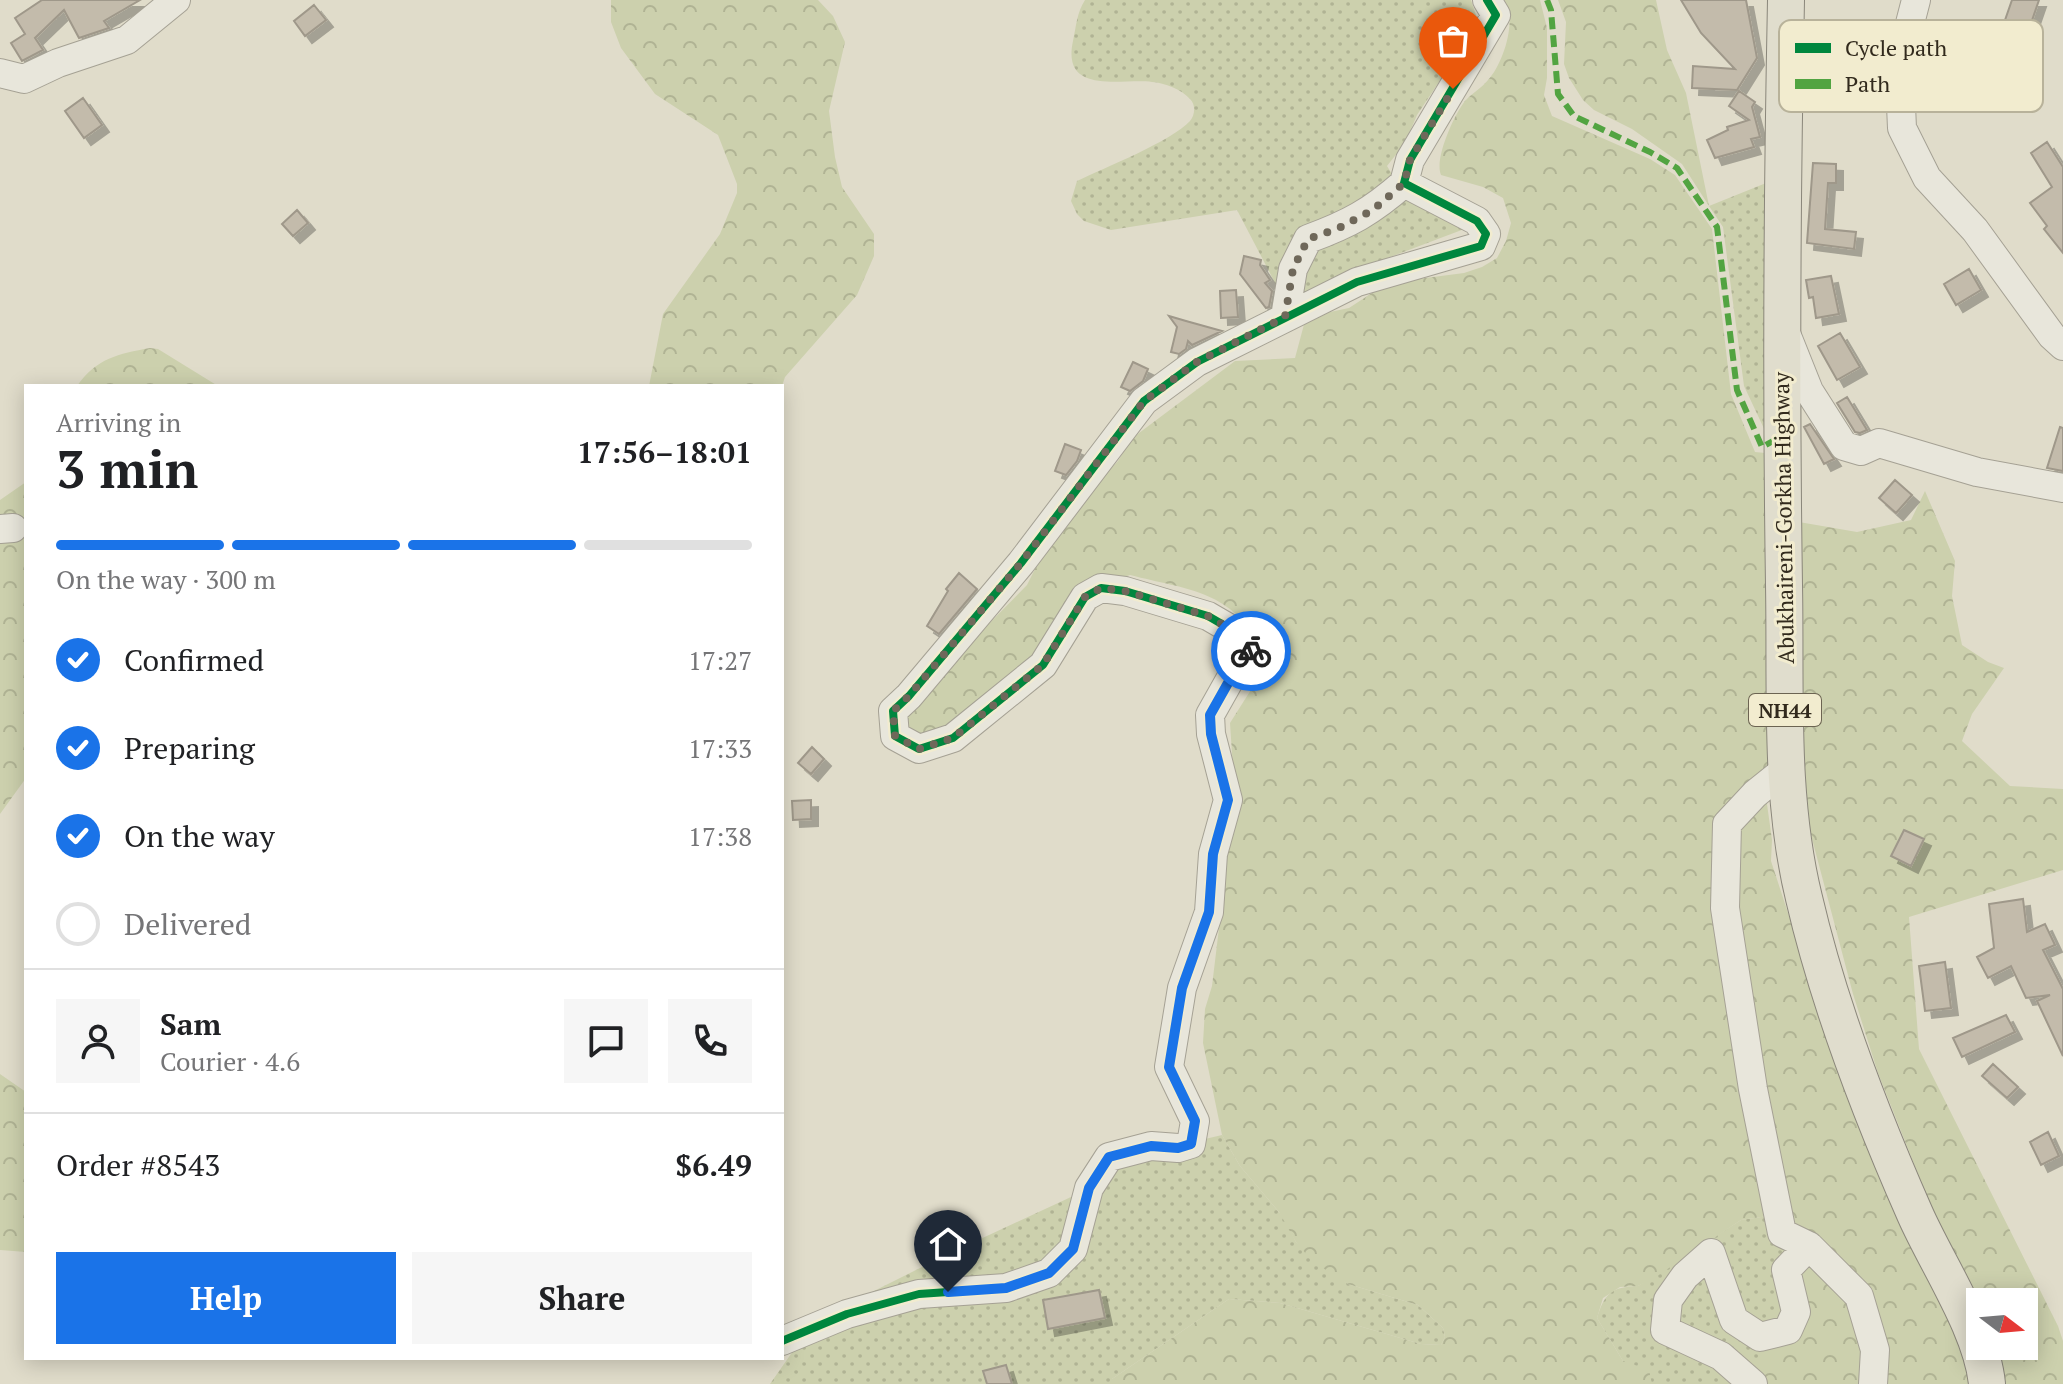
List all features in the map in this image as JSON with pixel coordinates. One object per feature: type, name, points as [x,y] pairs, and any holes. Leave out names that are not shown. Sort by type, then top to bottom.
[{"type":"main road","name":"Abukhaireni-Gorkha Highway","points":[[1786,0],[1786,20]]},
{"type":"main road","name":"Abukhaireni-Gorkha Highway","points":[[1785,112],[1782,325],[1789,822],[1826,981],[1881,1132],[1916,1217],[1958,1300],[1982,1357],[1987,1384]]},
{"type":"street","points":[[0,73],[24,79],[58,63],[127,40],[176,0]]},
{"type":"street","points":[[1285,317],[1293,269],[1308,239],[1339,228],[1373,210],[1404,183],[1410,160],[1496,15],[1487,0]]},
{"type":"street","points":[[1911,20],[1916,0]]},
{"type":"street","points":[[1901,112],[1902,128],[1927,178],[1975,230],[2052,336],[2063,346]]},
{"type":"street","points":[[784,1340],[847,1314],[919,1294],[1006,1288],[1049,1273],[1073,1249],[1089,1188],[1109,1157],[1151,1146],[1178,1148],[1191,1144],[1195,1121],[1169,1067],[1182,988],[1209,912],[1213,854],[1228,800],[1211,734],[1210,715],[1237,667],[1252,649],[1239,634],[1208,616],[1125,591],[1101,588],[1085,597],[1043,665],[953,738],[919,749],[895,736],[893,711],[1021,563],[1144,401],[1197,362],[1357,282],[1481,246],[1486,234],[1477,221],[1404,183]]},
{"type":"street","points":[[1782,325],[1809,391],[1844,446],[1861,451],[1879,443],[1977,472],[2063,488]]},
{"type":"street","points":[[1786,769],[1755,794],[1727,824],[1725,908],[1753,1089],[1782,1233],[1809,1246],[1859,1296],[1875,1350],[1873,1384]]},
{"type":"street","points":[[1753,1384],[1721,1356],[1665,1330],[1668,1300],[1685,1276],[1711,1253],[1734,1320],[1760,1337],[1788,1330],[1796,1312],[1786,1270],[1809,1246]]},
{"type":"green space","points":[[611,0],[818,0],[833,16],[845,42],[829,111],[835,157],[842,187],[874,234],[874,256],[857,295],[785,377],[783,384],[649,384],[663,314],[720,234],[737,193],[737,184],[718,135],[655,94],[621,48],[611,22]]},
{"type":"green space","points":[[1085,0],[1471,0],[1477,18],[1465,43],[1457,48],[1417,115],[1405,143],[1387,166],[1406,197],[1467,228],[1332,279],[1281,317],[1283,298],[1237,210],[1111,230],[1084,221],[1071,201],[1077,181],[1169,137],[1190,121],[1194,110],[1192,101],[1186,95],[1167,85],[1097,81],[1076,70],[1072,58],[1073,41],[1078,15]]},
{"type":"green space","points":[[1504,0],[1540,0],[1547,28],[1544,95],[1552,116],[1650,159],[1675,175],[1712,229],[1731,394],[1755,452],[1776,454],[1780,727],[1767,804],[1772,840],[1771,861],[1789,916],[1966,1339],[1966,1360],[1975,1360],[1985,1384],[1760,1384],[1755,1364],[1804,1326],[1792,1264],[1799,1224],[1768,1216],[1741,1220],[1657,1276],[1638,1286],[1620,1287],[1603,1298],[1597,1318],[1623,1361],[1649,1370],[1652,1384],[1112,1384],[1112,1379],[1229,1299],[1280,1303],[1421,1344],[1441,1345],[1445,1337],[1443,1328],[1418,1305],[1348,1284],[1312,1261],[1296,1242],[1279,1212],[1240,1166],[1222,1135],[1203,1043],[1205,1009],[1212,986],[1219,928],[1216,916],[1223,854],[1235,799],[1230,723],[1254,685],[1261,644],[1234,612],[1204,594],[1130,575],[1118,579],[971,713],[919,742],[899,715],[1027,585],[1053,533],[1118,461],[1131,439],[1235,361],[1295,358],[1306,317],[1349,308],[1375,291],[1410,280],[1464,273],[1497,258],[1511,223],[1503,198],[1483,187],[1441,175],[1440,159],[1446,137],[1465,101],[1486,83],[1499,63],[1509,29],[1508,8]]},
{"type":"green space","points":[[1558,0],[1656,0],[1667,50],[1686,93],[1709,206],[1682,164],[1632,129],[1594,110],[1583,100],[1564,64],[1566,22]]},
{"type":"green space","points":[[1776,179],[1767,435],[1744,386],[1723,227],[1709,206]]},
{"type":"green space","points":[[158,349],[215,384],[79,384],[100,363],[128,353]]},
{"type":"green space","points":[[24,483],[24,781],[0,814],[0,500]]},
{"type":"green space","points":[[1925,491],[1955,561],[1952,596],[1962,645],[1988,662],[2004,668],[1972,714],[1962,741],[2010,786],[2063,789],[2063,870],[1909,917],[1919,1049],[2058,1326],[2063,1341],[2063,1384],[1998,1384],[1990,1360],[2038,1360],[2038,1288],[1966,1288],[1966,1296],[1878,1073],[1853,994],[1806,816],[1799,766],[1799,522],[1857,532],[1911,520]]},
{"type":"green space","points":[[0,1074],[24,1091],[24,1252],[0,1250]]},
{"type":"green space","points":[[1222,1135],[1240,1166],[1284,1218],[1296,1242],[1348,1284],[1418,1305],[1443,1328],[1445,1337],[1441,1345],[1421,1344],[1280,1303],[1229,1299],[1112,1379],[1112,1384],[770,1384],[814,1321],[1071,1197],[1089,1206],[1106,1174],[1137,1155]]},
{"type":"green space","points":[[1768,1216],[1799,1223],[1792,1264],[1801,1301],[1760,1384],[1652,1384],[1623,1361],[1597,1318],[1610,1293],[1638,1286],[1741,1220]]},
{"type":"building","points":[[42,0],[140,0],[104,21],[109,28],[79,38],[64,10],[35,38],[43,50],[22,61],[11,43],[25,34],[15,18]]},
{"type":"building","points":[[1681,0],[1746,0],[1757,58],[1737,90],[1692,88],[1693,66],[1735,69],[1701,33]]},
{"type":"building","points":[[2012,0],[2039,0],[2032,20],[2005,20]]},
{"type":"building","points":[[314,5],[326,20],[305,36],[294,21]]},
{"type":"building","points":[[1739,91],[1755,102],[1752,107],[1760,137],[1751,139],[1754,147],[1715,158],[1707,140],[1728,130],[1727,127],[1749,120],[1729,106]]},
{"type":"building","points":[[83,98],[102,125],[84,138],[65,111]]},
{"type":"building","points":[[2047,142],[2063,167],[2063,253],[2044,229],[2047,226],[2030,203],[2052,187],[2031,153]]},
{"type":"building","points":[[1813,163],[1836,164],[1836,183],[1828,183],[1825,229],[1856,232],[1854,249],[1807,243]]},
{"type":"building","points":[[297,210],[308,223],[293,236],[282,224]]},
{"type":"building","points":[[1244,256],[1261,260],[1260,265],[1270,280],[1265,283],[1272,291],[1269,307],[1266,308],[1240,274]]},
{"type":"building","points":[[1969,269],[1981,290],[1956,305],[1944,284]]},
{"type":"building","points":[[1831,276],[1839,314],[1816,318],[1813,297],[1809,298],[1806,280]]},
{"type":"building","points":[[1236,290],[1238,317],[1221,318],[1220,291]]},
{"type":"building","points":[[1169,316],[1222,331],[1192,345],[1188,341],[1186,349],[1179,354],[1171,352],[1177,327]]},
{"type":"building","points":[[1840,333],[1860,367],[1837,380],[1818,346]]},
{"type":"building","points":[[1133,362],[1148,369],[1143,381],[1130,391],[1121,387]]},
{"type":"building","points":[[1847,397],[1867,430],[1855,432],[1837,403]]},
{"type":"building","points":[[1810,424],[1834,459],[1824,464],[1804,427]]},
{"type":"building","points":[[2060,427],[2063,428],[2063,471],[2047,468]]},
{"type":"building","points":[[1065,444],[1081,450],[1066,475],[1055,471]]},
{"type":"building","points":[[1895,480],[1912,495],[1896,513],[1879,498]]},
{"type":"building","points":[[959,573],[977,589],[939,634],[927,626],[948,591],[946,589]]},
{"type":"building","points":[[812,747],[824,759],[811,774],[798,763]]},
{"type":"building","points":[[811,800],[811,819],[793,820],[792,801]]},
{"type":"building","points":[[1904,830],[1924,839],[1911,866],[1891,856]]},
{"type":"building","points":[[2023,899],[2027,932],[2045,924],[2055,945],[2043,950],[2063,989],[2063,1056],[2037,1001],[2050,995],[2026,998],[2011,966],[1988,978],[1977,957],[1994,948],[1989,904]]},
{"type":"building","points":[[1945,962],[1951,1008],[1925,1011],[1919,966]]},
{"type":"building","points":[[2006,1015],[2015,1032],[1962,1057],[1953,1038]]},
{"type":"building","points":[[1993,1064],[2018,1087],[2007,1098],[1982,1076]]},
{"type":"building","points":[[2048,1132],[2059,1156],[2041,1165],[2030,1142]]},
{"type":"building","points":[[1099,1290],[1105,1318],[1048,1329],[1043,1300]]},
{"type":"building","points":[[1006,1365],[1012,1384],[987,1384],[983,1371]]},
{"type":"marked path","points":[[1547,0],[1551,10],[1558,94],[1574,116],[1677,168],[1717,227],[1737,390],[1762,447],[1782,436]]},
{"type":"cycle path","points":[[784,1340],[847,1314],[919,1294],[1006,1288],[1049,1273],[1073,1249],[1089,1188],[1109,1157],[1151,1146],[1178,1148],[1191,1144],[1195,1121],[1169,1067],[1182,988],[1209,912],[1213,854],[1228,800],[1211,734],[1210,715],[1237,667],[1252,649],[1239,634],[1208,616],[1125,591],[1101,588],[1085,597],[1043,665],[953,738],[919,749],[895,736],[893,711],[1021,563],[1144,401],[1197,362],[1357,282],[1481,246],[1486,234],[1477,221],[1404,183],[1410,160],[1496,15],[1487,0]]},
{"type":"way so far","points":[[1251,651],[1239,634],[1208,616],[1125,591],[1101,588],[1085,597],[1043,665],[953,738],[919,749],[895,736],[893,711],[1021,563],[1144,401],[1197,362],[1285,317],[1293,269],[1308,239],[1339,228],[1373,210],[1404,183],[1410,160],[1453,89]]},
{"type":"route","points":[[948,1292],[1006,1288],[1049,1273],[1073,1249],[1089,1188],[1109,1157],[1151,1146],[1178,1148],[1191,1144],[1194,1138],[1195,1121],[1169,1067],[1182,988],[1209,912],[1213,854],[1228,800],[1211,734],[1210,715],[1237,667],[1251,651]]}]
